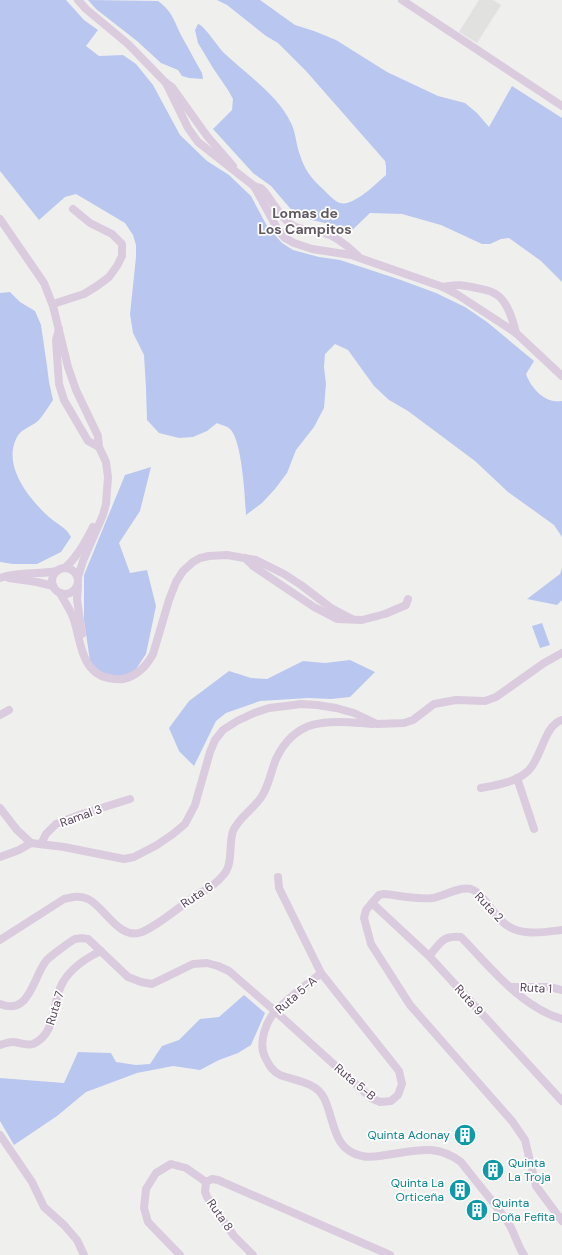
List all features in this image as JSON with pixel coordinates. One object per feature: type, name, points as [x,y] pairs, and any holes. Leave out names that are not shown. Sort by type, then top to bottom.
[{"type":"street","points":[[78,0],[86,10],[128,44],[177,94],[207,136],[227,158],[238,173]]},
{"type":"street","points":[[402,0],[562,106]]},
{"type":"street","points":[[166,83],[188,128],[198,142],[254,186],[281,234],[300,246],[351,255],[443,287],[458,295],[516,333],[562,376]]},
{"type":"street","points":[[254,186],[261,188],[264,191],[292,225],[308,231],[323,232],[354,252],[361,259]]},
{"type":"street","points":[[53,306],[70,302],[73,298],[84,294],[109,277],[122,256],[122,244],[112,234],[90,223],[73,209]]},
{"type":"street","points":[[0,219],[44,283],[53,306],[68,367],[76,390],[98,436],[99,447],[106,462],[108,477],[106,504],[103,515],[83,561],[78,581],[77,599],[83,640],[82,649]]},
{"type":"street","points":[[322,251],[329,246],[331,236]]},
{"type":"street","points":[[443,287],[457,284],[497,294],[504,302],[516,333]]},
{"type":"street","points":[[458,295],[461,287],[464,285]]},
{"type":"street","points":[[497,321],[509,313]]},
{"type":"street","points":[[59,328],[56,340],[59,384],[62,394],[68,409],[88,441],[99,447]]},
{"type":"street","points":[[62,394],[76,390]]},
{"type":"street","points":[[1,577],[14,573],[36,574],[65,568],[80,550],[98,514],[106,504]]},
{"type":"street","points":[[1,577],[32,581],[53,586],[60,593],[73,618],[84,658],[88,664],[93,671],[100,676],[120,680],[136,675],[149,662],[153,654],[172,589],[183,571],[196,560],[209,556],[227,555],[256,560],[296,582],[330,608],[352,619]]},
{"type":"street","points":[[245,558],[253,566],[290,591],[337,619],[362,620],[385,614],[406,605],[408,598]]},
{"type":"street","points":[[65,568],[73,570],[78,581]]},
{"type":"street","points":[[53,586],[52,579],[56,571]]},
{"type":"street","points":[[60,593],[69,594],[72,592],[78,581]]},
{"type":"street","points":[[290,591],[296,582]]},
{"type":"street","name":"Ruta 6","points":[[0,940],[64,899],[76,896],[87,898],[122,930],[140,932],[151,927],[212,886],[221,878],[228,867],[234,831],[241,820],[262,796],[275,761],[289,738],[300,731],[323,722],[395,724],[413,720],[434,704],[447,701],[485,701],[496,697],[544,663],[562,653]]},
{"type":"street","points":[[0,857],[19,850],[31,843],[64,847],[124,859],[134,857],[157,845],[174,834],[185,824],[190,815],[200,792],[210,752],[215,740],[223,730],[237,720],[254,712],[269,708],[301,704],[317,705],[354,713],[377,724]]},
{"type":"street","points":[[0,715],[9,710]]},
{"type":"street","points":[[481,788],[498,785],[528,772],[536,762],[550,728],[562,720]]},
{"type":"street","points":[[517,778],[534,829]]},
{"type":"street","name":"Ramal 3","points":[[41,844],[46,834],[56,824],[130,799]]},
{"type":"street","points":[[0,808],[17,830],[31,843]]},
{"type":"street","points":[[278,877],[279,888],[321,973]]},
{"type":"street","name":"Ruta 2","points":[[372,903],[379,896],[384,894],[431,898],[444,896],[461,889],[472,889],[479,894],[502,922],[508,927],[520,931],[541,933],[562,930]]},
{"type":"street","points":[[372,903],[366,910],[364,918],[371,944],[410,1005],[512,1120],[525,1140],[536,1186],[562,1221]]},
{"type":"street","name":"Ruta 9","points":[[372,903],[429,956],[562,1101]]},
{"type":"street","points":[[429,956],[445,938],[452,936],[461,937],[510,987],[542,1011],[562,1019]]},
{"type":"street","points":[[0,1004],[6,1007],[16,1006],[27,998],[46,961],[74,940],[81,938],[88,939],[128,977],[141,982],[152,984],[193,964],[207,963],[218,966],[229,971],[276,1010]]},
{"type":"street","name":"Ruta 7","points":[[0,1045],[11,1042],[32,1045],[42,1039],[49,1029],[62,983],[70,971],[86,958],[101,951]]},
{"type":"street","name":"Ruta 5-B","points":[[276,1010],[371,1098],[380,1102],[391,1101],[398,1094],[402,1084],[399,1071],[321,973]]},
{"type":"street","name":"Ruta 5-A","points":[[321,973],[276,1010],[266,1028],[262,1039],[263,1053],[270,1068],[279,1074],[305,1082],[316,1089],[324,1098],[336,1133],[342,1144],[361,1156],[372,1157],[427,1149],[439,1150],[452,1155],[461,1162],[508,1223],[516,1236],[521,1251],[524,1255]]},
{"type":"street","name":"Ruta 1","points":[[510,987],[550,987],[562,990]]},
{"type":"street","points":[[0,1135],[32,1182],[44,1207],[64,1225],[76,1240],[84,1255]]},
{"type":"street","name":"Ruta 8","points":[[180,1255],[148,1222],[144,1208],[146,1189],[156,1173],[171,1164],[186,1168],[206,1182],[205,1192],[207,1197],[234,1236],[252,1255]]},
{"type":"street","points":[[206,1182],[212,1179],[218,1180],[390,1255]]},
{"type":"shaded area","points":[[0,0],[66,0],[84,20],[98,30],[86,46],[99,56],[123,55],[136,64],[153,85],[180,135],[207,161],[229,175],[251,196],[267,226],[282,243],[293,250],[319,257],[340,260],[436,293],[465,307],[487,322],[534,361],[526,374],[531,385],[544,397],[550,400],[562,401],[562,537],[554,525],[508,492],[475,461],[408,411],[389,400],[374,386],[348,350],[335,344],[325,354],[324,367],[326,384],[324,408],[314,427],[296,450],[287,473],[262,503],[246,515],[244,483],[238,446],[230,429],[217,423],[207,431],[193,437],[179,438],[159,433],[147,420],[144,355],[133,333],[130,314],[136,257],[136,245],[133,235],[125,223],[76,194],[65,197],[39,220],[0,171]]},
{"type":"shaded area","points":[[88,0],[158,1],[173,17],[182,37],[202,73],[203,79],[182,76],[178,70],[161,63],[137,41],[96,9]]},
{"type":"shaded area","points":[[217,0],[260,0],[295,25],[336,40],[387,72],[438,96],[465,103],[477,113],[489,127],[512,86],[562,118],[562,282],[541,261],[509,238],[501,239],[490,244],[482,244],[441,225],[402,214],[370,213],[347,235],[325,223],[303,218],[295,214],[271,186],[253,173],[213,129],[232,110],[233,99],[198,43],[195,30],[198,24],[207,32],[224,53],[261,85],[278,103],[293,127],[302,161],[309,174],[336,201],[345,203],[351,201],[358,198],[371,188],[386,175],[385,161],[306,71],[278,43],[266,36],[227,5]]},
{"type":"shaded area","points":[[479,0],[493,0],[501,5],[477,43],[459,32]]},
{"type":"shaded area","points":[[10,292],[20,302],[35,311],[41,325],[53,400],[39,420],[21,432],[17,437],[13,448],[15,470],[26,491],[33,500],[49,517],[66,530],[71,537],[61,552],[37,564],[13,564],[0,562],[0,293]]},
{"type":"shaded area","points":[[151,467],[140,511],[119,543],[130,573],[147,570],[156,606],[146,654],[134,672],[122,677],[106,675],[96,670],[90,661],[84,620],[84,575],[125,475]]},
{"type":"shaded area","points":[[562,568],[562,600],[557,605],[527,599],[560,574]]},
{"type":"shaded area","points":[[542,623],[550,645],[540,648],[532,626]]},
{"type":"shaded area","points":[[350,660],[375,672],[350,697],[260,701],[226,713],[216,721],[194,766],[179,751],[169,728],[189,701],[229,671],[251,678],[267,679],[303,661],[325,663]]},
{"type":"shaded area","points":[[244,995],[265,1013],[251,1045],[238,1053],[219,1060],[200,1070],[173,1066],[137,1073],[86,1092],[57,1116],[14,1145],[0,1121],[0,1078],[64,1083],[78,1052],[111,1053],[116,1062],[136,1065],[150,1064],[162,1046],[179,1040],[200,1019],[219,1017]]},
{"type":"place","name":"Quinta Adonay","points":[[465,1135]]},
{"type":"place","name":"Quinta La Troja","points":[[493,1170]]},
{"type":"place","name":"Quinta La Orticeña","points":[[460,1190]]},
{"type":"place","name":"Quinta Doña Fefita","points":[[477,1210]]},
{"type":"district","name":"Lomas de Los Campitos","points":[[305,222]]}]
